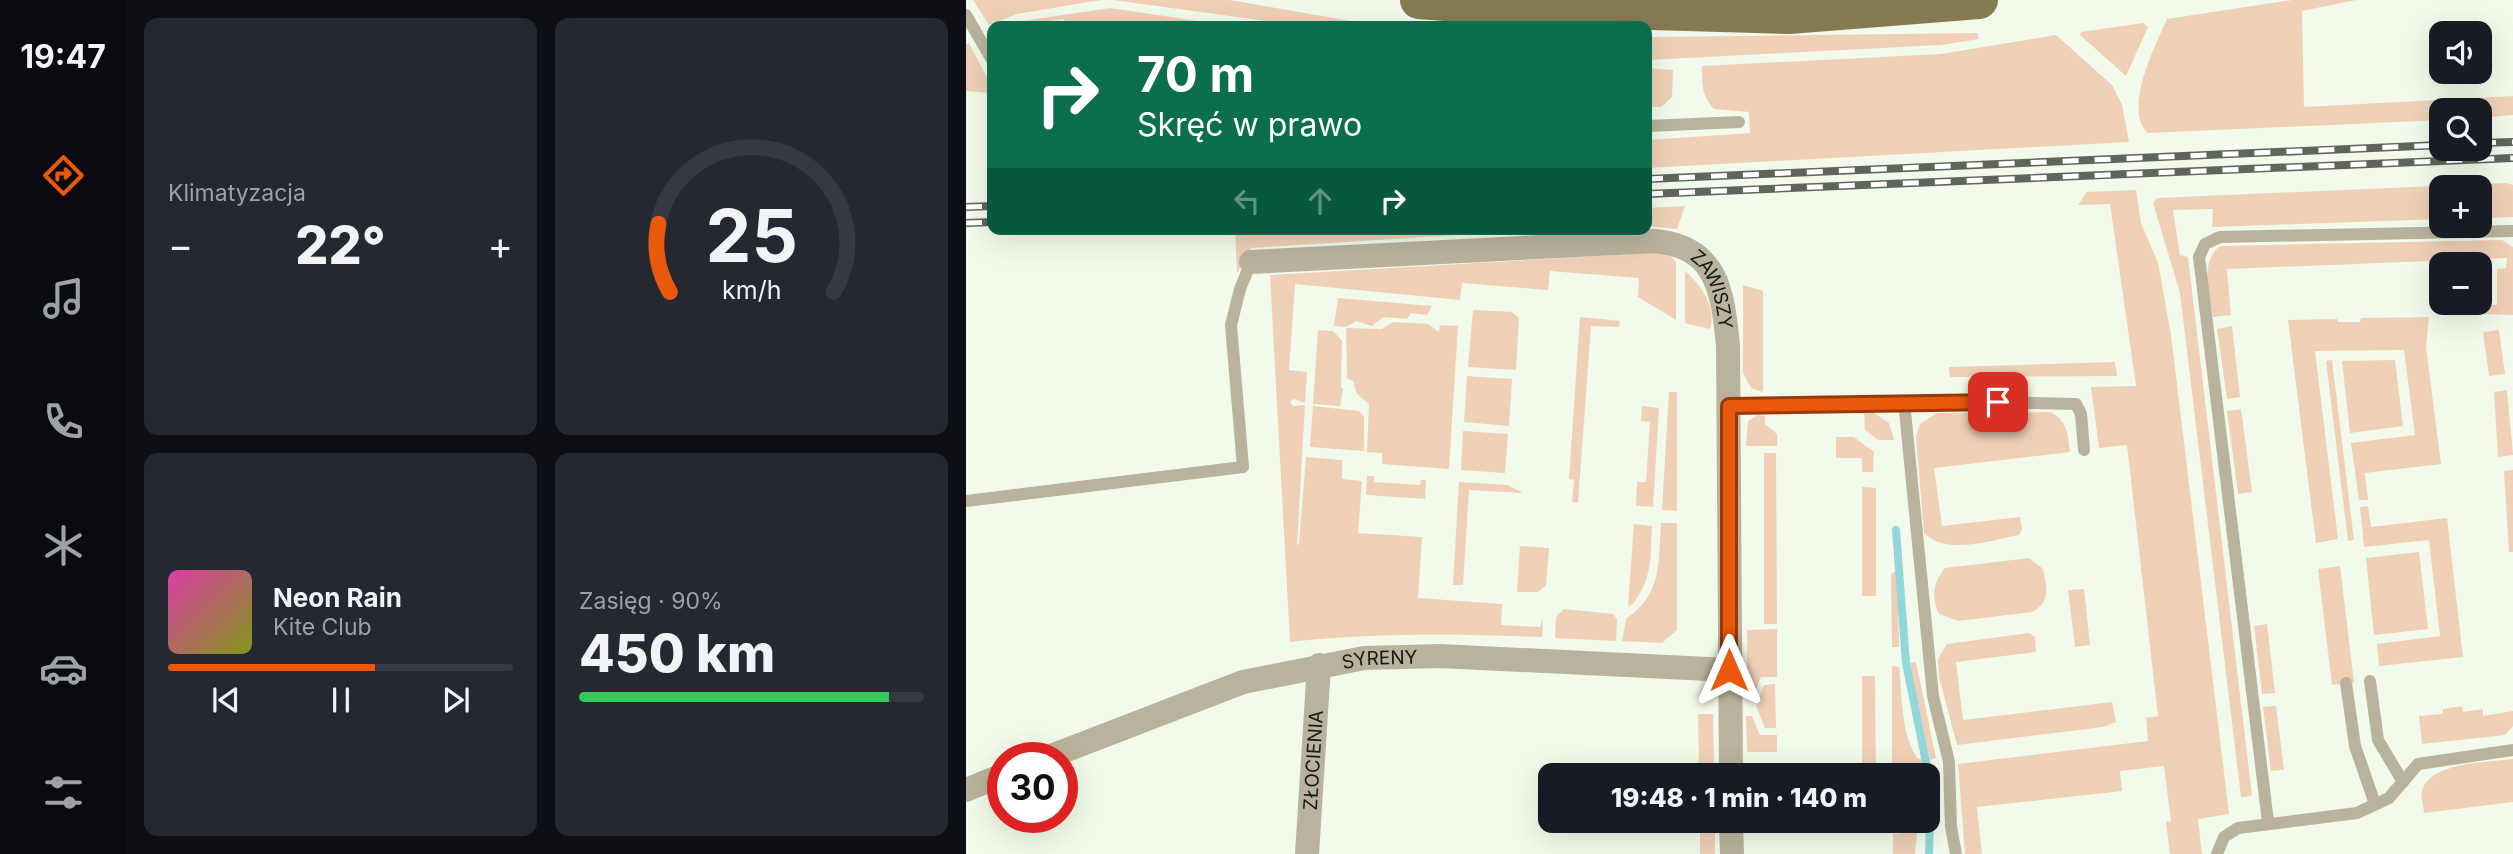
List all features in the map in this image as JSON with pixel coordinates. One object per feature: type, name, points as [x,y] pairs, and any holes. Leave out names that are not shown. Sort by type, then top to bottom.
[{"type":"main road","points":[[1419,0],[1513,7],[1789,15],[1979,0]]},
{"type":"street","name":"ZAWISZY","points":[[1251,262],[1655,241],[1679,243],[1705,263],[1717,281],[1728,346],[1731,763]]},
{"type":"street","name":"SYRENY","points":[[1078,746],[1242,682],[1319,665],[1364,659],[1440,656],[1729,670]]},
{"type":"street","name":"ZŁOCIENIA","points":[[1307,854],[1319,665]]},
{"type":"street","points":[[966,790],[987,781]]},
{"type":"street","points":[[1731,833],[1732,854]]},
{"type":"lane","points":[[966,15],[987,51]]},
{"type":"lane","points":[[1652,126],[1739,121]]},
{"type":"lane","points":[[2268,822],[2199,257],[2205,244],[2220,237],[2513,231]]},
{"type":"lane","points":[[966,501],[1242,467],[1231,325],[1240,289],[1251,262]]},
{"type":"lane","points":[[1729,406],[1778,403],[1819,406],[1904,401],[2076,404],[2081,414],[2084,450]]},
{"type":"lane","points":[[1904,401],[1933,696],[1949,762],[1951,827],[1956,854]]},
{"type":"lane","points":[[2371,681],[2378,740],[2403,782]]},
{"type":"lane","points":[[2346,683],[2355,746],[2375,804]]},
{"type":"lane","points":[[2217,854],[2218,846],[2230,832],[2268,822],[2357,813],[2389,798],[2418,764],[2513,750]]},
{"type":"shaded area","points":[[973,0],[1101,0],[1017,14],[999,21],[987,22]]},
{"type":"shaded area","points":[[1113,0],[1230,0],[1351,21],[1267,21]]},
{"type":"shaded area","points":[[2292,0],[2356,0],[2302,11],[2304,107],[2429,100],[2429,121],[2148,133],[2141,123],[2138,109],[2140,93],[2149,60],[2167,19]]},
{"type":"shaded area","points":[[1110,8],[1198,21],[1064,19],[1023,21]]},
{"type":"shaded area","points":[[2143,23],[2148,27],[2126,76],[2080,35],[2081,32]]},
{"type":"shaded area","points":[[1977,33],[1979,39],[1941,45],[1652,60],[1652,37]]},
{"type":"shaded area","points":[[2056,35],[2112,85],[2122,105],[2129,142],[1652,168],[1652,140],[1750,133],[1749,112],[1714,109],[1710,104],[1703,89],[1702,66],[1941,54]]},
{"type":"shaded area","points":[[969,43],[987,77],[987,93],[966,91],[966,45]]},
{"type":"shaded area","points":[[1652,68],[1673,70],[1672,97],[1661,107],[1652,107]]},
{"type":"shaded area","points":[[2513,96],[2513,115],[2492,117],[2492,98],[2475,98]]},
{"type":"shaded area","points":[[2492,184],[2513,185],[2513,217],[2492,218]]},
{"type":"shaded area","points":[[2429,186],[2429,219],[2212,227],[2213,209],[2173,210],[2180,255],[2188,257],[2252,796],[2241,797],[2180,293],[2153,203],[2157,198]]},
{"type":"shaded area","points":[[2136,190],[2141,223],[2158,263],[2171,335],[2229,814],[2198,819],[2202,854],[2170,854],[2166,822],[2171,821],[2164,766],[2120,771],[2122,791],[1977,807],[1982,854],[1965,854],[1958,764],[2148,741],[2146,718],[2158,716],[2127,445],[2099,448],[2091,387],[2136,386],[2110,204],[2078,205],[2087,192]]},
{"type":"shaded area","points":[[1685,206],[1677,229],[1652,226],[1652,208]]},
{"type":"shaded area","points":[[1235,235],[1458,235],[1251,248],[1237,273]]},
{"type":"shaded area","points":[[2502,240],[2513,247],[2513,315],[2492,314],[2492,305],[2497,305],[2497,269],[2506,268],[2507,258],[2492,259],[2492,252],[2429,252],[2429,261],[2227,269],[2231,315],[2213,317],[2208,269],[2210,260],[2220,246]]},
{"type":"shaded area","points":[[1667,252],[1676,262],[1676,320],[1638,297],[1639,278],[1550,271],[1548,290],[1462,283],[1460,300],[1295,284],[1289,370],[1307,372],[1305,403],[1294,399],[1290,402],[1293,406],[1305,405],[1297,545],[1306,457],[1342,460],[1342,479],[1362,481],[1358,533],[1422,537],[1418,598],[1502,604],[1501,625],[1540,627],[1543,619],[1542,637],[1416,635],[1290,642],[1270,275]]},
{"type":"shaded area","points":[[1685,271],[1706,297],[1712,321],[1710,329],[1685,323]]},
{"type":"shaded area","points":[[1743,285],[1763,291],[1763,392],[1751,388],[1743,373]]},
{"type":"shaded area","points":[[1338,298],[1432,306],[1427,315],[1411,313],[1407,319],[1383,317],[1372,326],[1356,321],[1346,327],[1334,326]]},
{"type":"shaded area","points":[[1473,310],[1512,312],[1519,318],[1516,370],[1468,367]]},
{"type":"shaded area","points":[[1580,317],[1620,321],[1619,327],[1591,326],[1578,503],[1572,502],[1574,480],[1569,479]]},
{"type":"shaded area","points":[[2429,317],[2426,347],[2441,464],[2365,473],[2368,500],[2359,500],[2351,443],[2415,435],[2404,350],[2315,351],[2338,539],[2316,543],[2288,320],[2337,319],[2338,322],[2360,322],[2361,318]]},
{"type":"shaded area","points":[[1393,322],[1428,324],[1439,332],[1440,325],[1458,326],[1449,469],[1382,464],[1382,453],[1367,452],[1369,404],[1357,394],[1353,381],[1347,378],[1346,328],[1382,329]]},
{"type":"shaded area","points":[[2232,326],[2240,397],[2227,399],[2217,329]]},
{"type":"shaded area","points":[[1318,330],[1333,331],[1342,341],[1343,388],[1340,406],[1313,404]]},
{"type":"shaded area","points":[[2499,330],[2505,374],[2489,376],[2483,332]]},
{"type":"shaded area","points":[[2332,360],[2354,540],[2348,541],[2326,361]]},
{"type":"shaded area","points":[[2395,360],[2403,426],[2350,433],[2342,361]]},
{"type":"shaded area","points":[[2115,362],[2117,376],[1950,377],[1949,367]]},
{"type":"shaded area","points":[[1467,376],[1512,379],[1509,426],[1464,422]]},
{"type":"shaded area","points":[[2507,390],[2513,455],[2498,457],[2494,392]]},
{"type":"shaded area","points":[[1669,392],[1677,392],[1677,511],[1662,510]]},
{"type":"shaded area","points":[[1313,406],[1359,411],[1364,416],[1364,451],[1310,447]]},
{"type":"shaded area","points":[[1642,406],[1659,408],[1653,507],[1636,506],[1637,482],[1646,482],[1650,422],[1641,421]]},
{"type":"shaded area","points":[[1868,409],[1889,423],[1894,440],[1878,440],[1865,430],[1864,413]]},
{"type":"shaded area","points":[[2241,409],[2252,492],[2238,494],[2227,411]]},
{"type":"shaded area","points":[[2050,412],[2063,423],[2070,452],[1934,468],[1942,526],[2020,517],[2022,529],[2019,535],[1957,545],[1933,540],[1924,533],[1916,436],[1920,424],[1937,413]]},
{"type":"shaded area","points":[[1758,415],[1765,416],[1765,424],[1777,434],[1777,446],[1746,446],[1748,421]]},
{"type":"shaded area","points":[[1463,431],[1508,434],[1505,473],[1461,470]]},
{"type":"shaded area","points":[[1836,437],[1854,437],[1874,452],[1873,472],[1862,472],[1862,458],[1836,458]]},
{"type":"shaded area","points":[[1764,453],[1776,453],[1777,624],[1764,624]]},
{"type":"shaded area","points":[[2513,470],[2513,552],[2509,552],[2504,471]]},
{"type":"shaded area","points":[[1367,476],[1374,476],[1374,482],[1420,485],[1421,480],[1426,480],[1425,499],[1366,495]]},
{"type":"shaded area","points":[[1459,482],[1508,485],[1523,493],[1469,490],[1463,585],[1453,585]]},
{"type":"shaded area","points":[[1862,487],[1876,488],[1876,596],[1862,596]]},
{"type":"shaded area","points":[[2368,506],[2371,527],[2447,518],[2463,657],[2379,666],[2377,644],[2440,636],[2429,540],[2364,547],[2360,507]]},
{"type":"shaded area","points":[[1661,523],[1677,523],[1677,630],[1662,643],[1622,641],[1626,619],[1647,599],[1653,588]]},
{"type":"shaded area","points":[[1634,524],[1652,526],[1650,558],[1644,586],[1632,605],[1628,606]]},
{"type":"shaded area","points":[[1520,546],[1549,548],[1546,585],[1538,592],[1517,592]]},
{"type":"shaded area","points":[[2419,552],[2428,629],[2374,635],[2366,558]]},
{"type":"shaded area","points":[[2029,558],[2043,569],[2046,588],[2045,599],[2032,612],[1958,621],[1939,614],[1934,590],[1945,568]]},
{"type":"shaded area","points":[[2340,566],[2354,683],[2332,685],[2318,569]]},
{"type":"shaded area","points":[[1897,570],[1899,647],[1892,647],[1891,574]]},
{"type":"shaded area","points":[[2084,589],[2090,645],[2075,647],[2068,590]]},
{"type":"shaded area","points":[[1564,609],[1613,614],[1617,619],[1616,641],[1555,638],[1556,617]]},
{"type":"shaded area","points":[[2267,624],[2275,693],[2262,694],[2254,626]]},
{"type":"shaded area","points":[[1777,629],[1777,677],[1761,677],[1752,699],[1747,699],[1747,630]]},
{"type":"shaded area","points":[[2029,633],[2035,637],[2036,652],[1956,662],[1963,720],[2112,702],[2116,722],[2103,727],[1957,745],[1939,677],[1938,659],[1947,644]]},
{"type":"shaded area","points":[[1916,662],[1936,758],[1930,760],[1909,663]]},
{"type":"shaded area","points":[[1892,666],[1899,667],[1908,739],[1912,750],[1918,759],[1923,759],[1924,763],[1892,763]]},
{"type":"shaded area","points":[[1862,676],[1875,676],[1876,763],[1862,763]]},
{"type":"shaded area","points":[[1775,684],[1776,728],[1765,728],[1756,706],[1764,685]]},
{"type":"shaded area","points":[[2276,706],[2284,770],[2271,771],[2263,707]]},
{"type":"shaded area","points":[[2462,706],[2463,712],[2483,709],[2483,716],[2513,711],[2513,726],[2505,735],[2422,744],[2419,716],[2443,714],[2443,709]]},
{"type":"shaded area","points":[[1698,714],[1713,714],[1714,763],[1699,763]]},
{"type":"shaded area","points":[[1746,716],[1752,716],[1760,735],[1777,735],[1777,752],[1747,752]]},
{"type":"shaded area","points":[[2513,759],[2513,802],[2424,813],[2422,791],[2427,781],[2436,774],[2461,765]]},
{"type":"shaded area","points":[[1700,833],[1715,833],[1715,854],[1700,854]]},
{"type":"shaded area","points":[[1917,833],[1915,854],[1893,854],[1893,834]]},
{"type":"waterway","points":[[1896,530],[1906,663],[1931,787],[1929,854]]},
{"type":"railway","points":[[2492,143],[2513,142]]},
{"type":"railway","points":[[1652,179],[2429,146]]},
{"type":"railway","points":[[1652,194],[2513,158]]},
{"type":"railway","points":[[966,207],[987,206]]},
{"type":"railway","points":[[966,223],[987,222]]},
{"type":"route","points":[[1729,670],[1729,406],[1778,403],[1819,406],[1904,401],[1998,402]]}]
